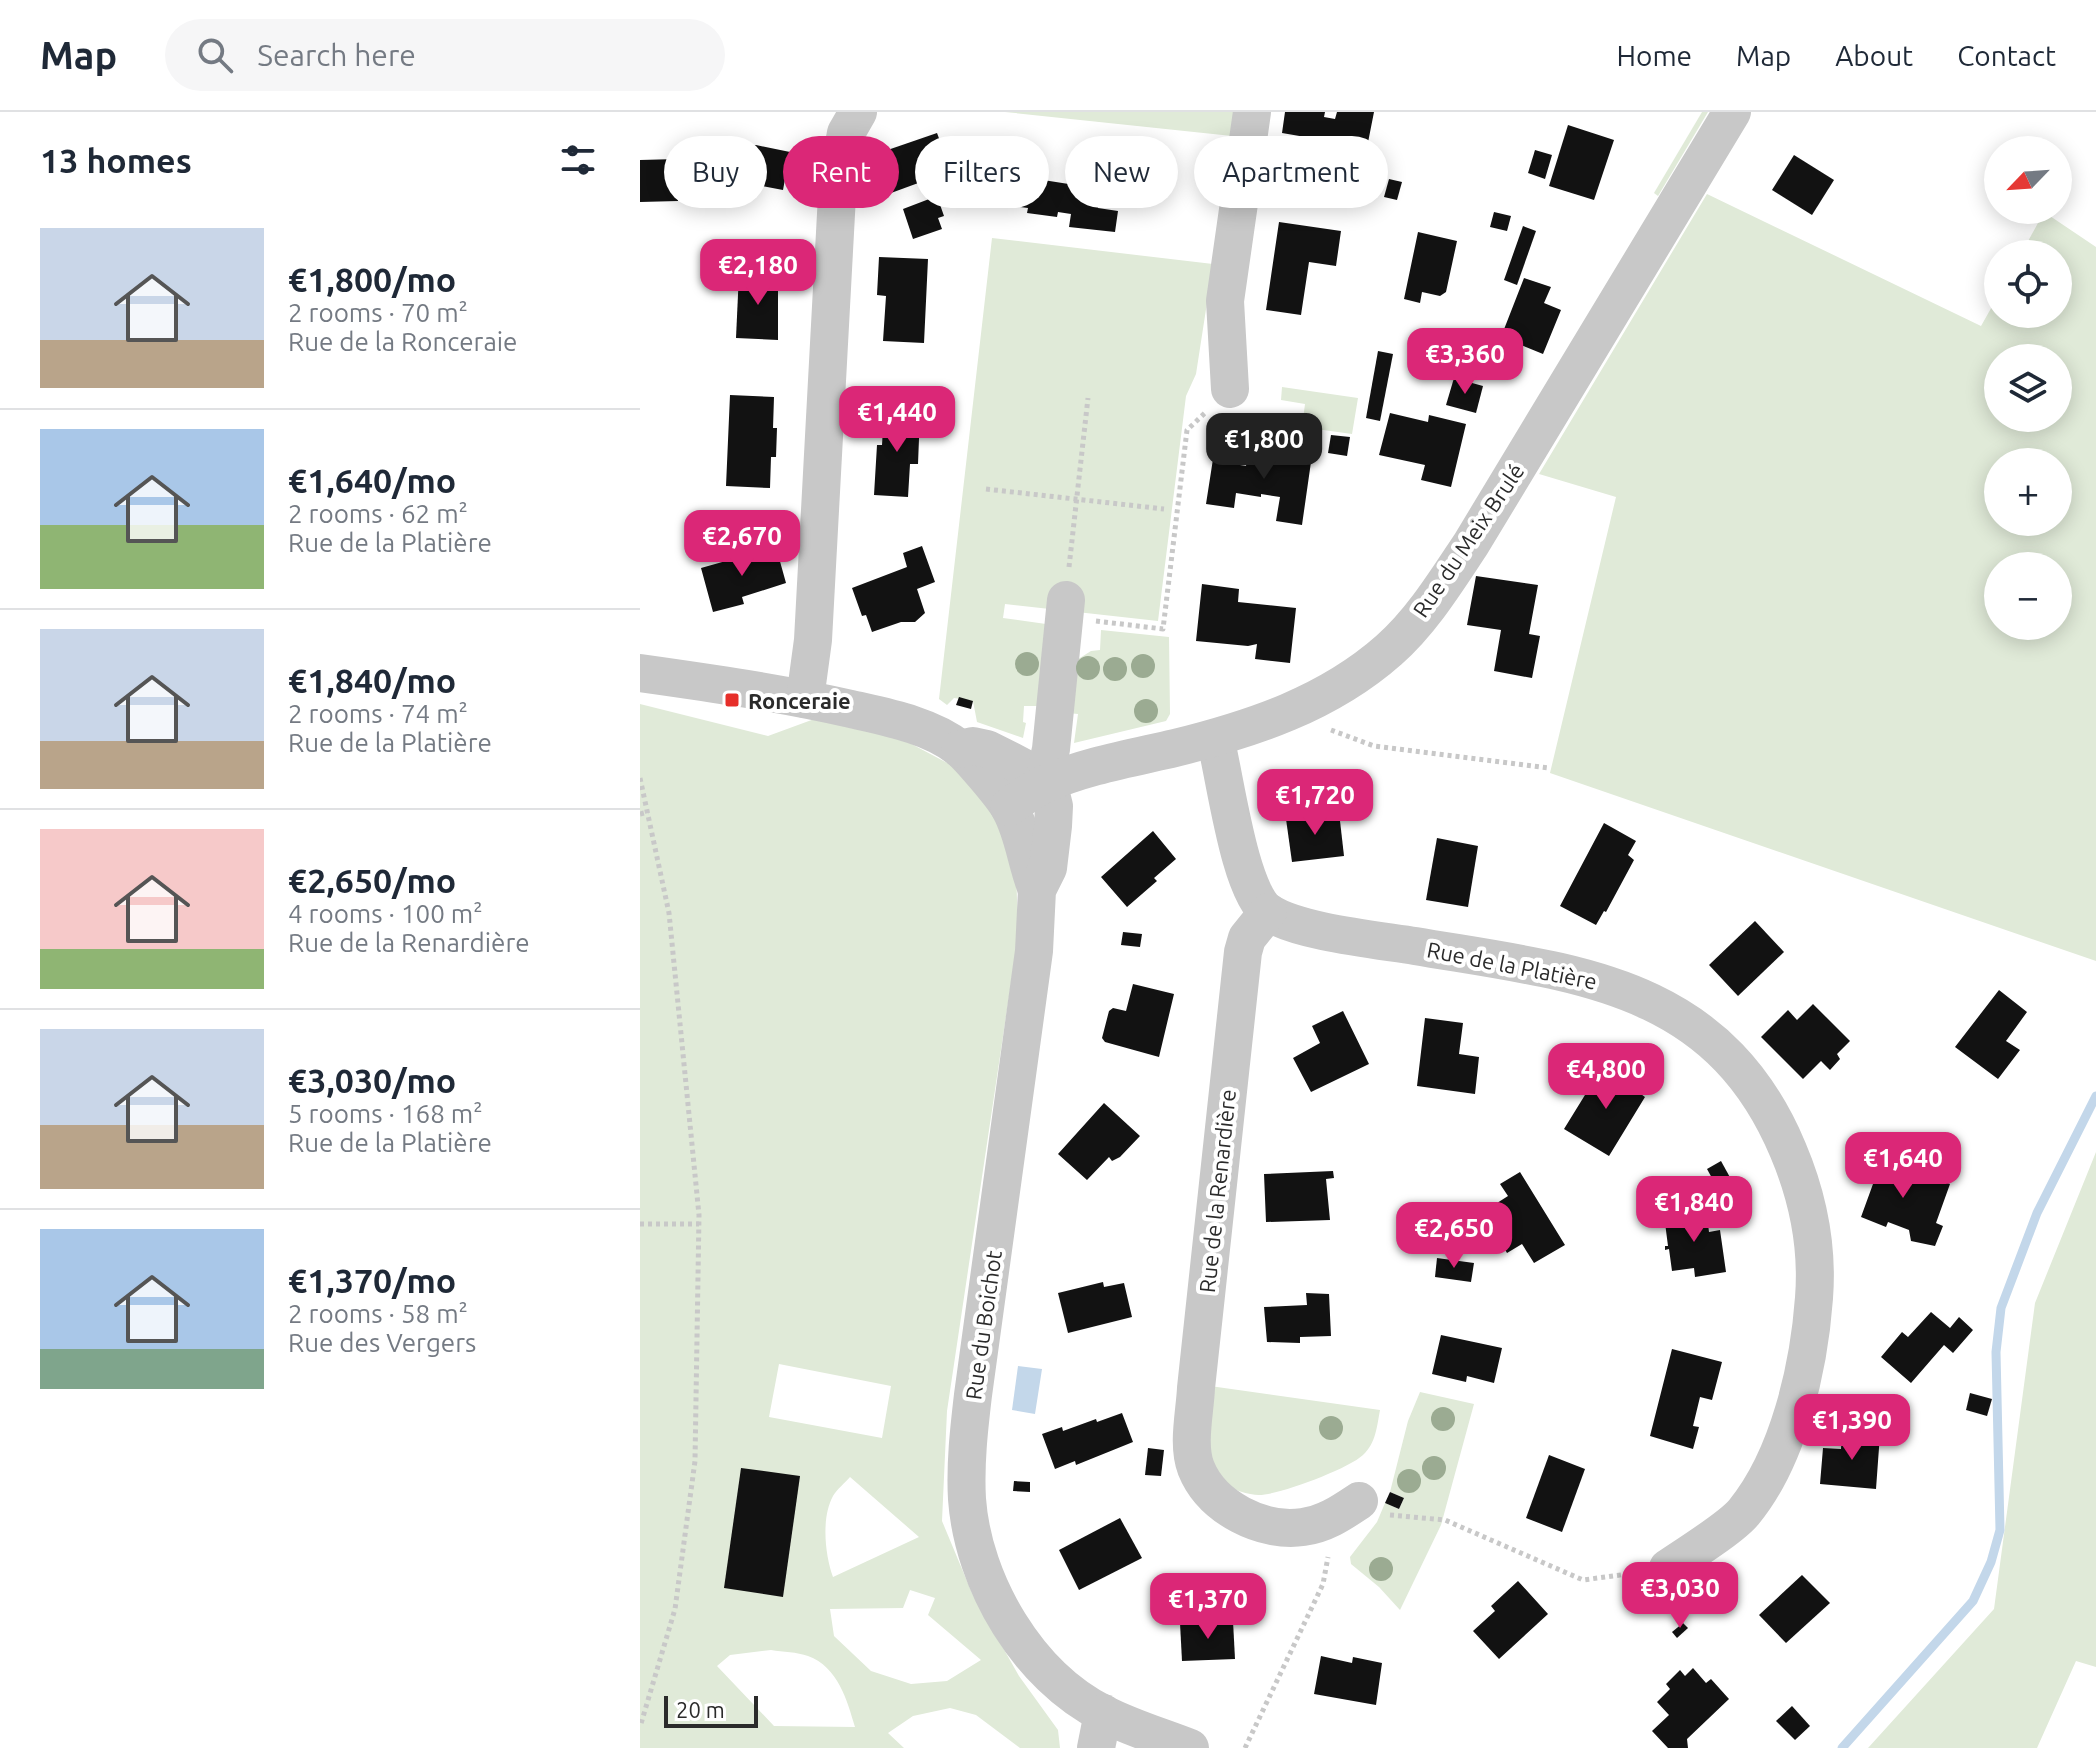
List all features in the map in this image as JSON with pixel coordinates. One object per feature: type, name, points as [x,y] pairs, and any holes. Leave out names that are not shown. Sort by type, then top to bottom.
[{"type":"street","points":[[805,699],[814,624],[838,177],[846,133],[858,112]]},
{"type":"street","points":[[1230,389],[1225,301],[1252,112]]},
{"type":"street","name":"Rue du Meix Brulé","points":[[1009,807],[1043,785],[1067,776],[1215,738],[1302,707],[1349,680],[1391,649],[1443,586],[1471,544],[1732,112]]},
{"type":"street","points":[[1043,785],[1051,749],[1065,608]]},
{"type":"street","name":"Rue du Boichot","points":[[640,673],[805,699],[894,720],[924,730],[960,749],[1009,807],[1019,828],[1027,868],[1037,890]]},
{"type":"street","points":[[1215,738],[1242,859],[1251,888],[1268,912]]},
{"type":"street","name":"Rue du Boichot","points":[[960,749],[973,746],[987,749],[1030,771],[1051,794],[1054,806],[1048,868],[1037,890],[1034,951],[967,1447],[970,1523],[986,1576],[1012,1626],[1046,1670],[1074,1694],[1100,1731],[1190,1748]]},
{"type":"street","name":"Rue de la Renardière","points":[[1268,912],[1247,938],[1243,952],[1196,1388],[1193,1439],[1196,1468],[1216,1497],[1243,1516],[1274,1527],[1303,1527],[1334,1518],[1359,1501]]},
{"type":"street","name":"Rue de la Platière","points":[[1268,912],[1315,929],[1550,968],[1611,985],[1657,1005],[1706,1036],[1758,1092],[1780,1129],[1801,1181],[1813,1230],[1815,1291],[1811,1346],[1778,1454],[1743,1514],[1668,1568]]},
{"type":"path","points":[[1088,398],[1065,608],[1163,629],[1187,430],[1230,389]]},
{"type":"path","points":[[986,489],[1164,509]]},
{"type":"path","points":[[1302,707],[1319,724],[1337,734],[1374,746],[1549,768]]},
{"type":"path","points":[[640,778],[669,913],[699,1224],[695,1461],[675,1609],[640,1727]]},
{"type":"path","points":[[640,814],[648,812]]},
{"type":"path","points":[[640,1224],[699,1224]]},
{"type":"path","points":[[1359,1501],[1378,1514],[1445,1520],[1583,1580],[1668,1568]]},
{"type":"path","points":[[1245,1748],[1323,1584],[1328,1557]]},
{"type":"green space","points":[[1005,112],[1235,112],[1232,136]]},
{"type":"green space","points":[[1702,112],[1708,112],[1658,196],[1654,193]]},
{"type":"green space","points":[[1707,194],[1981,326],[1984,321],[1984,328],[2072,328],[2072,240],[2029,240],[2037,224],[2062,224],[2096,247],[2096,961],[1550,773],[1616,497],[1539,474]]},
{"type":"green space","points":[[992,238],[1213,264],[1196,374],[1186,396],[1158,621],[1005,604],[1003,618],[1046,624],[1038,706],[1024,706],[1023,722],[1026,723],[1023,738],[977,722],[973,701],[954,698],[947,705],[939,699]]},
{"type":"green space","points":[[1282,387],[1358,398],[1352,434],[1302,427],[1305,404],[1281,400]]},
{"type":"green space","points":[[1101,630],[1169,637],[1170,714],[1166,721],[1074,743],[1078,714],[1068,713],[1075,661],[1091,651],[1100,650]]},
{"type":"green space","points":[[640,704],[768,736],[817,718],[887,731],[953,766],[997,813],[1016,864],[1018,936],[947,1411],[942,1521],[972,1593],[1019,1676],[1058,1730],[1060,1748],[1020,1748],[976,1715],[950,1708],[913,1716],[888,1733],[904,1748],[640,1748]],"holes":[[[779,1364],[891,1386],[882,1438],[769,1417]],[[850,1477],[919,1537],[833,1577],[826,1548],[826,1525],[829,1505]],[[910,1590],[935,1598],[928,1615],[981,1660],[947,1681],[911,1684],[871,1671],[834,1636],[830,1609],[903,1608]],[[771,1650],[804,1655],[818,1661],[840,1686],[855,1727],[774,1726],[717,1666],[730,1655]]]},
{"type":"green space","points":[[2096,1152],[2096,1667],[2076,1661],[2037,1748],[1868,1748],[1994,1609],[2035,1303]]},
{"type":"green space","points":[[1210,1386],[1380,1410],[1375,1434],[1363,1455],[1329,1474],[1269,1494],[1245,1493],[1224,1482],[1213,1461],[1209,1436]]},
{"type":"green space","points":[[1420,1392],[1474,1404],[1441,1525],[1400,1610],[1351,1564],[1350,1557],[1377,1522],[1385,1503],[1399,1509],[1404,1498],[1390,1492],[1408,1421]]},
{"type":"water","points":[[1018,1366],[1042,1369],[1035,1414],[1012,1410]]},
{"type":"building","points":[[1285,112],[1325,112],[1324,117],[1335,119],[1337,112],[1374,112],[1369,136],[1282,133]]},
{"type":"building","points":[[1568,125],[1614,140],[1594,200],[1549,186]]},
{"type":"building","points":[[915,141],[915,184],[899,190],[899,146]]},
{"type":"building","points":[[767,147],[783,151],[783,190],[767,187]]},
{"type":"building","points":[[1535,150],[1552,155],[1545,179],[1528,173]]},
{"type":"building","points":[[1794,155],[1834,180],[1812,215],[1772,190]]},
{"type":"building","points":[[664,159],[664,201],[640,202],[640,160]]},
{"type":"building","points":[[1389,179],[1402,182],[1397,200],[1388,198]]},
{"type":"building","points":[[1049,181],[1065,183],[1065,208],[1118,211],[1115,232],[1069,227],[1071,214],[1058,212],[1057,217],[1027,213],[1028,208],[1049,208]]},
{"type":"building","points":[[915,204],[915,208],[941,208],[944,216],[938,218],[942,229],[913,239],[903,209]]},
{"type":"building","points":[[1494,212],[1511,216],[1507,231],[1490,227]]},
{"type":"building","points":[[1279,222],[1341,231],[1336,266],[1309,262],[1301,315],[1266,310]]},
{"type":"building","points":[[1523,226],[1536,231],[1517,285],[1504,280]]},
{"type":"building","points":[[1418,232],[1457,241],[1446,292],[1440,296],[1422,292],[1420,303],[1404,299]]},
{"type":"building","points":[[879,257],[928,259],[924,343],[883,341],[886,296],[877,295]]},
{"type":"building","points":[[739,273],[778,274],[778,340],[736,338]]},
{"type":"building","points":[[1524,278],[1551,287],[1544,303],[1561,310],[1543,354],[1501,337]]},
{"type":"building","points":[[1378,351],[1393,354],[1380,421],[1366,418]]},
{"type":"building","points":[[1454,378],[1483,386],[1476,413],[1446,405]]},
{"type":"building","points":[[730,395],[774,397],[776,457],[771,457],[770,488],[726,486]]},
{"type":"building","points":[[884,412],[920,413],[918,464],[910,464],[908,497],[874,495],[877,445],[882,445]]},
{"type":"building","points":[[1390,413],[1428,422],[1429,415],[1466,424],[1451,487],[1421,480],[1425,465],[1379,455]]},
{"type":"building","points":[[1331,435],[1350,437],[1347,456],[1328,453]]},
{"type":"building","points":[[1249,446],[1312,455],[1302,525],[1276,521],[1280,497],[1236,493],[1234,508],[1206,504],[1213,459],[1240,462],[1240,465],[1246,466]]},
{"type":"building","points":[[922,546],[935,582],[917,589],[925,613],[915,622],[901,622],[872,632],[866,615],[862,616],[852,588],[907,567],[903,553]]},
{"type":"building","points":[[776,547],[786,583],[742,597],[744,604],[713,612],[701,568]]},
{"type":"building","points":[[1476,576],[1538,585],[1529,634],[1540,636],[1532,678],[1494,671],[1501,630],[1467,625]]},
{"type":"building","points":[[1202,584],[1239,589],[1238,602],[1296,608],[1290,663],[1255,659],[1257,644],[1248,646],[1196,641]]},
{"type":"building","points":[[959,697],[973,701],[971,709],[956,705]]},
{"type":"building","points":[[1339,812],[1344,856],[1292,862],[1286,819]]},
{"type":"building","points":[[1604,823],[1636,841],[1628,855],[1634,860],[1596,925],[1560,906]]},
{"type":"building","points":[[1153,831],[1176,859],[1154,878],[1157,881],[1127,907],[1101,877]]},
{"type":"building","points":[[1437,838],[1478,846],[1468,907],[1426,900]]},
{"type":"building","points":[[1755,921],[1784,952],[1738,996],[1709,965]]},
{"type":"building","points":[[1123,932],[1142,934],[1140,947],[1121,945]]},
{"type":"building","points":[[1133,984],[1174,994],[1159,1057],[1105,1042],[1102,1038],[1109,1011],[1113,1008],[1126,1011]]},
{"type":"building","points":[[1999,990],[2027,1012],[2006,1041],[2020,1050],[1998,1079],[1955,1047]]},
{"type":"building","points":[[1813,1004],[1850,1041],[1837,1054],[1840,1059],[1830,1070],[1821,1061],[1803,1079],[1761,1037],[1788,1010],[1797,1020]]},
{"type":"building","points":[[1343,1011],[1369,1064],[1311,1092],[1293,1058],[1320,1043],[1312,1026]]},
{"type":"building","points":[[1425,1018],[1463,1023],[1459,1054],[1479,1057],[1475,1094],[1417,1086]]},
{"type":"building","points":[[1601,1069],[1616,1078],[1620,1071],[1642,1084],[1638,1092],[1645,1097],[1609,1156],[1564,1129]]},
{"type":"building","points":[[1104,1103],[1140,1136],[1120,1157],[1112,1161],[1109,1157],[1087,1180],[1058,1154]]},
{"type":"building","points":[[1858,1155],[1903,1175],[1906,1167],[1950,1184],[1936,1223],[1943,1226],[1935,1246],[1911,1241],[1909,1230],[1888,1222],[1886,1227],[1861,1217],[1873,1184],[1850,1175]]},
{"type":"building","points":[[1721,1161],[1732,1181],[1718,1189],[1707,1169]]},
{"type":"building","points":[[1333,1171],[1334,1178],[1326,1179],[1330,1220],[1266,1222],[1264,1174]]},
{"type":"building","points":[[1520,1172],[1565,1245],[1534,1263],[1522,1244],[1507,1253],[1483,1212],[1508,1196],[1500,1184]]},
{"type":"building","points":[[1706,1209],[1709,1232],[1720,1230],[1726,1272],[1695,1277],[1694,1268],[1672,1271],[1669,1249],[1665,1250],[1668,1246],[1664,1215]]},
{"type":"building","points":[[1437,1258],[1474,1263],[1471,1282],[1435,1277]]},
{"type":"building","points":[[1103,1282],[1104,1287],[1124,1283],[1132,1317],[1068,1333],[1058,1293]]},
{"type":"building","points":[[1306,1293],[1329,1294],[1331,1336],[1300,1337],[1300,1343],[1267,1342],[1264,1307],[1307,1305]]},
{"type":"building","points":[[1931,1312],[1950,1328],[1959,1317],[1973,1330],[1953,1353],[1944,1345],[1911,1383],[1881,1357],[1902,1332],[1908,1337]]},
{"type":"building","points":[[1441,1335],[1502,1348],[1494,1383],[1467,1376],[1466,1382],[1432,1374]]},
{"type":"building","points":[[1672,1349],[1722,1362],[1712,1400],[1700,1397],[1693,1426],[1699,1427],[1693,1449],[1650,1436]]},
{"type":"building","points":[[1970,1393],[1992,1399],[1987,1416],[1966,1410]]},
{"type":"building","points":[[1122,1413],[1133,1442],[1076,1465],[1075,1461],[1055,1469],[1042,1434],[1062,1427],[1063,1431]]},
{"type":"building","points":[[1886,1421],[1910,1423],[1909,1434],[1885,1431]]},
{"type":"building","points":[[1842,1431],[1880,1434],[1876,1489],[1820,1484],[1823,1448],[1841,1449]]},
{"type":"building","points":[[1148,1448],[1164,1450],[1161,1476],[1145,1475]]},
{"type":"building","points":[[1549,1455],[1585,1469],[1562,1532],[1526,1518]]},
{"type":"building","points":[[741,1468],[800,1476],[783,1597],[724,1588]]},
{"type":"building","points":[[1014,1481],[1030,1482],[1030,1492],[1013,1491]]},
{"type":"building","points":[[1390,1492],[1404,1498],[1399,1509],[1385,1503]]},
{"type":"building","points":[[1120,1518],[1142,1558],[1079,1590],[1059,1550]]},
{"type":"building","points":[[1802,1575],[1830,1603],[1786,1643],[1759,1615]]},
{"type":"building","points":[[1518,1581],[1548,1614],[1499,1659],[1473,1631],[1495,1611],[1491,1606]]},
{"type":"building","points":[[1233,1621],[1235,1659],[1182,1661],[1180,1623]]},
{"type":"building","points":[[1683,1623],[1688,1628],[1677,1638],[1672,1632]]},
{"type":"building","points":[[1321,1656],[1352,1663],[1353,1657],[1382,1663],[1376,1705],[1314,1694]]},
{"type":"building","points":[[1693,1668],[1706,1683],[1711,1679],[1729,1699],[1687,1739],[1688,1748],[1668,1748],[1652,1731],[1669,1715],[1657,1702],[1670,1689],[1666,1684],[1680,1670],[1685,1676]]},
{"type":"building","points":[[1792,1706],[1810,1726],[1795,1740],[1776,1721]]},
{"type":"waterway","points":[[1842,1748],[1973,1601],[1991,1562],[2000,1530],[1996,1352],[2001,1308],[2037,1213],[2096,1096]]},
{"type":"place","name":"Ronceraie","points":[[732,700]]}]
